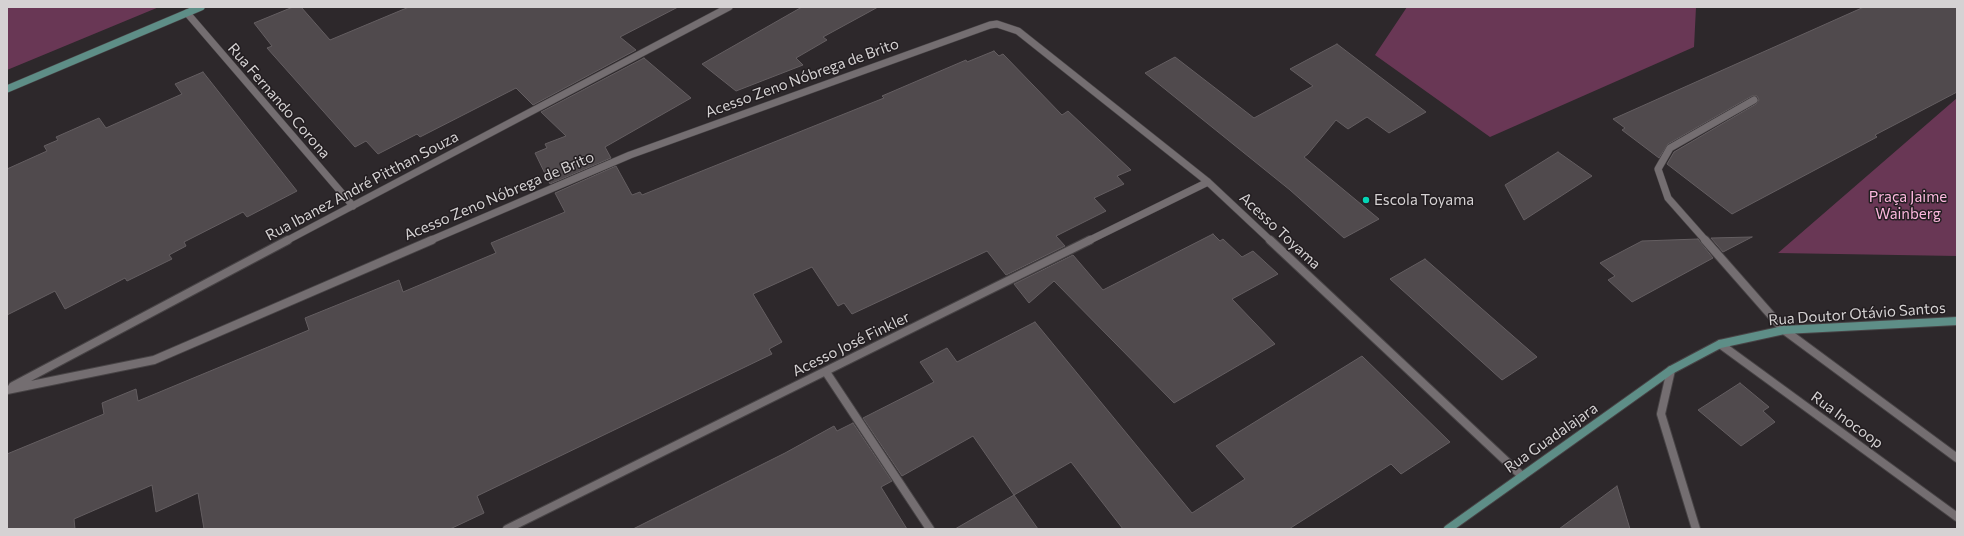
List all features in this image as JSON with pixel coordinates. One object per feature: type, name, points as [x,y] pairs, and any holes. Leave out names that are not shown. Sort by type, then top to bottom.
[{"type":"main road","points":[[7,89],[200,7]]},
{"type":"main road","name":"Rua Doutor Otávio Santos","points":[[1671,370],[1720,344],[1784,330],[1957,321]]},
{"type":"main road","name":"Rua Guadalajara","points":[[1448,529],[1671,370]]},
{"type":"street","name":"Rua Ibanez André Pitthan Souza","points":[[7,389],[729,7]]},
{"type":"street","name":"Rua Fernando Corona","points":[[187,13],[353,206]]},
{"type":"street","name":"Acesso Zeno Nóbrega de Brito","points":[[7,389],[154,360],[630,155],[990,25],[1003,25]]},
{"type":"street","name":"Acesso Toyama","points":[[1003,25],[1018,31],[1208,182],[1522,476]]},
{"type":"street","points":[[1754,100],[1670,148],[1658,169],[1668,198],[1784,330],[1929,439],[1957,458]]},
{"type":"street","name":"Acesso José Finkler","points":[[506,529],[1208,182]]},
{"type":"street","name":"Rua Inocoop","points":[[1720,344],[1957,517]]},
{"type":"street","points":[[1671,370],[1661,414],[1696,529]]},
{"type":"street","points":[[826,372],[930,529]]},
{"type":"green space","points":[[7,7],[159,7],[7,70]]},
{"type":"green space","points":[[1407,7],[1696,7],[1694,47],[1490,137],[1375,55]]},
{"type":"green space","name":"Praça Jaime Wainberg","points":[[1957,98],[1957,256],[1778,253]]},
{"type":"building","points":[[293,7],[301,7],[330,40],[409,7],[678,7],[620,37],[636,50],[533,105],[516,88],[420,137],[417,134],[378,154],[366,141],[355,147],[267,48],[272,46],[254,23]]},
{"type":"building","points":[[802,7],[878,7],[823,37],[827,40],[796,58],[803,65],[736,91],[702,64]]},
{"type":"building","points":[[1864,7],[1957,7],[1957,92],[1875,135],[1877,137],[1732,214],[1667,164],[1674,152],[1756,104],[1759,100],[1757,96],[1752,96],[1668,144],[1659,158],[1622,130],[1625,128],[1613,119]]},
{"type":"building","points":[[1337,44],[1426,112],[1389,133],[1367,117],[1348,129],[1336,120],[1304,157],[1379,219],[1344,238],[1290,190],[1145,73],[1175,57],[1254,118],[1313,86],[1290,69]]},
{"type":"building","points":[[994,51],[999,56],[1003,54],[1062,115],[1068,111],[1131,170],[1117,176],[1124,184],[1094,198],[1106,211],[1056,236],[1065,246],[1006,275],[987,251],[852,314],[844,303],[838,306],[812,267],[753,294],[782,342],[769,349],[772,354],[477,496],[484,513],[450,529],[204,529],[198,493],[156,512],[152,485],[74,519],[75,529],[7,529],[7,454],[104,414],[102,403],[136,389],[138,401],[309,330],[305,318],[399,280],[403,292],[496,253],[491,243],[565,212],[555,193],[616,166],[632,195],[640,192],[642,195],[884,98],[882,96],[966,60],[967,62]]},
{"type":"building","points":[[644,58],[691,98],[605,147],[611,158],[550,184],[535,153],[547,148],[545,144],[566,136],[541,112]]},
{"type":"building","points":[[203,72],[297,191],[247,217],[243,212],[184,242],[186,246],[169,255],[172,259],[127,281],[125,278],[65,309],[55,291],[7,315],[7,169],[47,151],[44,146],[58,140],[56,137],[99,118],[106,128],[182,94],[175,84]]},
{"type":"building","points":[[1558,152],[1592,176],[1524,220],[1505,185]]},
{"type":"building","points":[[1213,234],[1220,241],[1223,239],[1242,257],[1253,251],[1278,274],[1232,299],[1275,344],[1174,403],[1054,281],[1029,303],[1014,284],[1073,255],[1103,290]]},
{"type":"building","points":[[1752,237],[1723,252],[1711,238]]},
{"type":"building","points":[[1698,239],[1713,258],[1632,302],[1608,280],[1615,276],[1600,263],[1642,241]]},
{"type":"building","points":[[1425,259],[1537,357],[1502,380],[1390,279]]},
{"type":"building","points":[[1035,322],[1192,513],[1245,479],[1216,446],[1362,356],[1450,442],[1401,474],[1391,464],[1289,529],[1123,529],[1071,462],[1014,495],[973,436],[902,476],[863,418],[934,382],[920,362],[947,348],[957,362]]},
{"type":"building","points":[[1740,383],[1769,407],[1763,411],[1775,422],[1741,446],[1698,410]]},
{"type":"building","points":[[853,423],[892,481],[881,487],[907,529],[633,529],[785,453],[834,426],[837,431]]},
{"type":"building","points":[[1617,486],[1630,529],[1559,529]]},
{"type":"building","points":[[1014,495],[1038,529],[955,529]]},
{"type":"place","name":"Escola Toyama","points":[[1366,200]]}]
